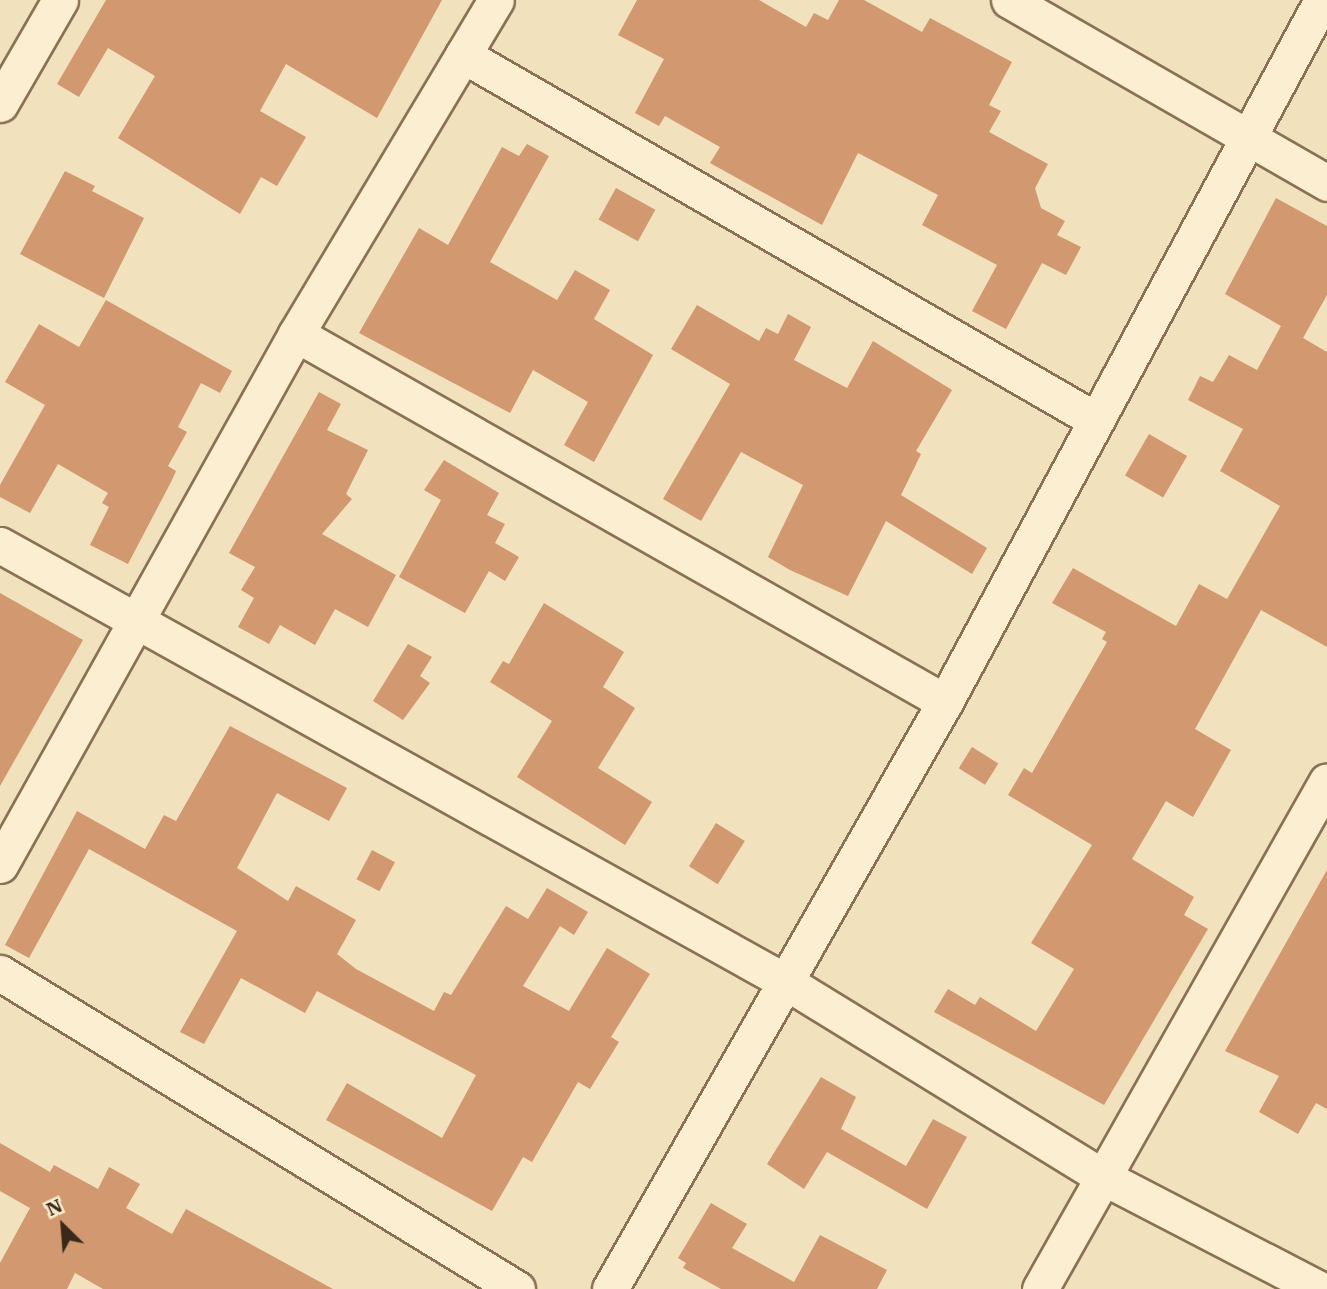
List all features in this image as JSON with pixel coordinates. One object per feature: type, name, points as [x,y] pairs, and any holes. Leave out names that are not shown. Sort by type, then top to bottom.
[{"type":"street","points":[[0,104],[60,0]]},
{"type":"street","points":[[0,865],[138,622],[296,334],[496,0]]},
{"type":"street","points":[[1009,0],[1250,136],[1327,183]]},
{"type":"street","points":[[610,1289],[945,702],[1094,419],[1322,0]]},
{"type":"street","points":[[463,55],[1094,419]]},
{"type":"street","points":[[296,334],[945,702]]},
{"type":"street","points":[[0,545],[786,982],[1103,1177],[1319,1289]]},
{"type":"street","points":[[1040,1289],[1327,781]]},
{"type":"street","points":[[0,972],[517,1289]]},
{"type":"building","points":[[106,0],[442,0],[377,118],[286,64],[260,111],[306,137],[277,186],[261,177],[240,214],[118,138],[155,76],[108,48],[79,97],[57,84]]},
{"type":"building","points":[[637,0],[759,0],[806,27],[814,13],[828,20],[839,0],[864,0],[922,32],[930,18],[1012,62],[989,105],[1001,111],[989,132],[1048,164],[1035,188],[1041,208],[1065,221],[1057,235],[1081,247],[1066,275],[1042,263],[1006,329],[972,311],[997,265],[922,225],[938,195],[858,153],[822,225],[710,163],[720,147],[665,116],[659,126],[635,113],[664,59],[618,35]]},
{"type":"building","points":[[527,144],[549,156],[490,262],[557,300],[575,270],[610,290],[594,319],[653,355],[594,462],[564,445],[588,402],[533,370],[510,413],[359,333],[419,228],[448,245],[502,147],[519,156]]},
{"type":"building","points":[[65,171],[95,186],[92,191],[144,218],[104,298],[20,254]]},
{"type":"building","points":[[616,188],[655,210],[638,241],[599,219]]},
{"type":"building","points":[[1276,198],[1327,226],[1327,295],[1303,338],[1327,352],[1327,647],[1261,610],[1195,729],[1231,750],[1193,817],[1166,801],[1132,859],[1194,897],[1184,915],[1208,929],[1104,1105],[934,1012],[948,989],[975,1005],[980,997],[1036,1031],[1074,969],[1031,943],[1092,845],[1008,795],[1024,768],[1032,773],[1107,642],[1102,639],[1106,632],[1052,603],[1073,568],[1176,626],[1199,584],[1227,599],[1280,506],[1220,471],[1243,429],[1188,400],[1200,376],[1213,382],[1229,355],[1257,370],[1281,326],[1225,294]]},
{"type":"building","points":[[106,300],[232,371],[220,393],[201,383],[178,427],[187,432],[168,466],[176,471],[128,564],[90,545],[109,507],[102,503],[108,493],[58,464],[30,513],[0,497],[0,485],[45,405],[5,382],[39,324],[79,347]]},
{"type":"building","points":[[697,305],[759,341],[766,328],[778,334],[788,314],[811,327],[794,360],[847,388],[873,341],[952,390],[916,451],[921,454],[901,495],[987,548],[972,574],[886,521],[848,596],[790,570],[768,557],[803,485],[741,452],[701,521],[663,499],[730,384],[671,349]]},
{"type":"building","points":[[319,392],[341,404],[327,430],[368,450],[346,494],[352,499],[322,534],[396,575],[368,627],[335,609],[315,645],[280,625],[269,644],[238,627],[254,598],[241,590],[255,567],[229,553]]},
{"type":"building","points":[[1149,434],[1187,456],[1163,498],[1125,476]]},
{"type":"building","points":[[444,460],[499,493],[487,515],[505,524],[495,543],[519,557],[505,581],[489,571],[465,613],[399,577],[441,500],[424,490]]},
{"type":"building","points":[[0,593],[83,640],[0,786]]},
{"type":"building","points":[[544,603],[624,652],[603,687],[635,708],[598,768],[652,802],[625,845],[517,777],[552,721],[490,682],[503,661],[509,664]]},
{"type":"building","points":[[408,644],[432,657],[420,676],[430,683],[403,720],[373,701]]},
{"type":"building","points":[[230,726],[347,788],[329,821],[277,793],[237,868],[288,901],[296,886],[356,920],[337,954],[356,969],[434,1011],[444,992],[451,995],[506,906],[528,919],[547,888],[588,912],[574,935],[560,926],[523,986],[569,1011],[607,948],[650,974],[611,1037],[619,1042],[590,1089],[578,1082],[532,1162],[523,1157],[492,1211],[326,1120],[347,1083],[442,1138],[476,1075],[317,991],[305,1013],[241,978],[204,1044],[180,1032],[237,931],[89,849],[29,958],[5,945],[77,811],[145,849],[164,815],[176,821]]},
{"type":"building","points":[[972,747],[998,763],[985,785],[959,768]]},
{"type":"building","points":[[716,823],[745,841],[718,884],[689,866]]},
{"type":"building","points":[[372,850],[395,862],[379,891],[357,879]]},
{"type":"building","points":[[1327,870],[1327,1109],[1316,1103],[1298,1134],[1259,1112],[1279,1076],[1225,1051]]},
{"type":"building","points":[[821,1077],[856,1097],[841,1129],[906,1166],[933,1119],[967,1137],[927,1209],[827,1152],[804,1189],[767,1164]]},
{"type":"building","points":[[0,1143],[50,1172],[54,1165],[98,1189],[109,1167],[140,1184],[126,1208],[172,1234],[186,1209],[333,1289],[103,1289],[75,1273],[67,1289],[0,1289],[0,1263],[30,1208],[0,1191]]},
{"type":"building","points":[[711,1203],[747,1224],[732,1248],[794,1282],[820,1235],[887,1270],[877,1289],[721,1289],[683,1268],[686,1263],[678,1258]]}]
